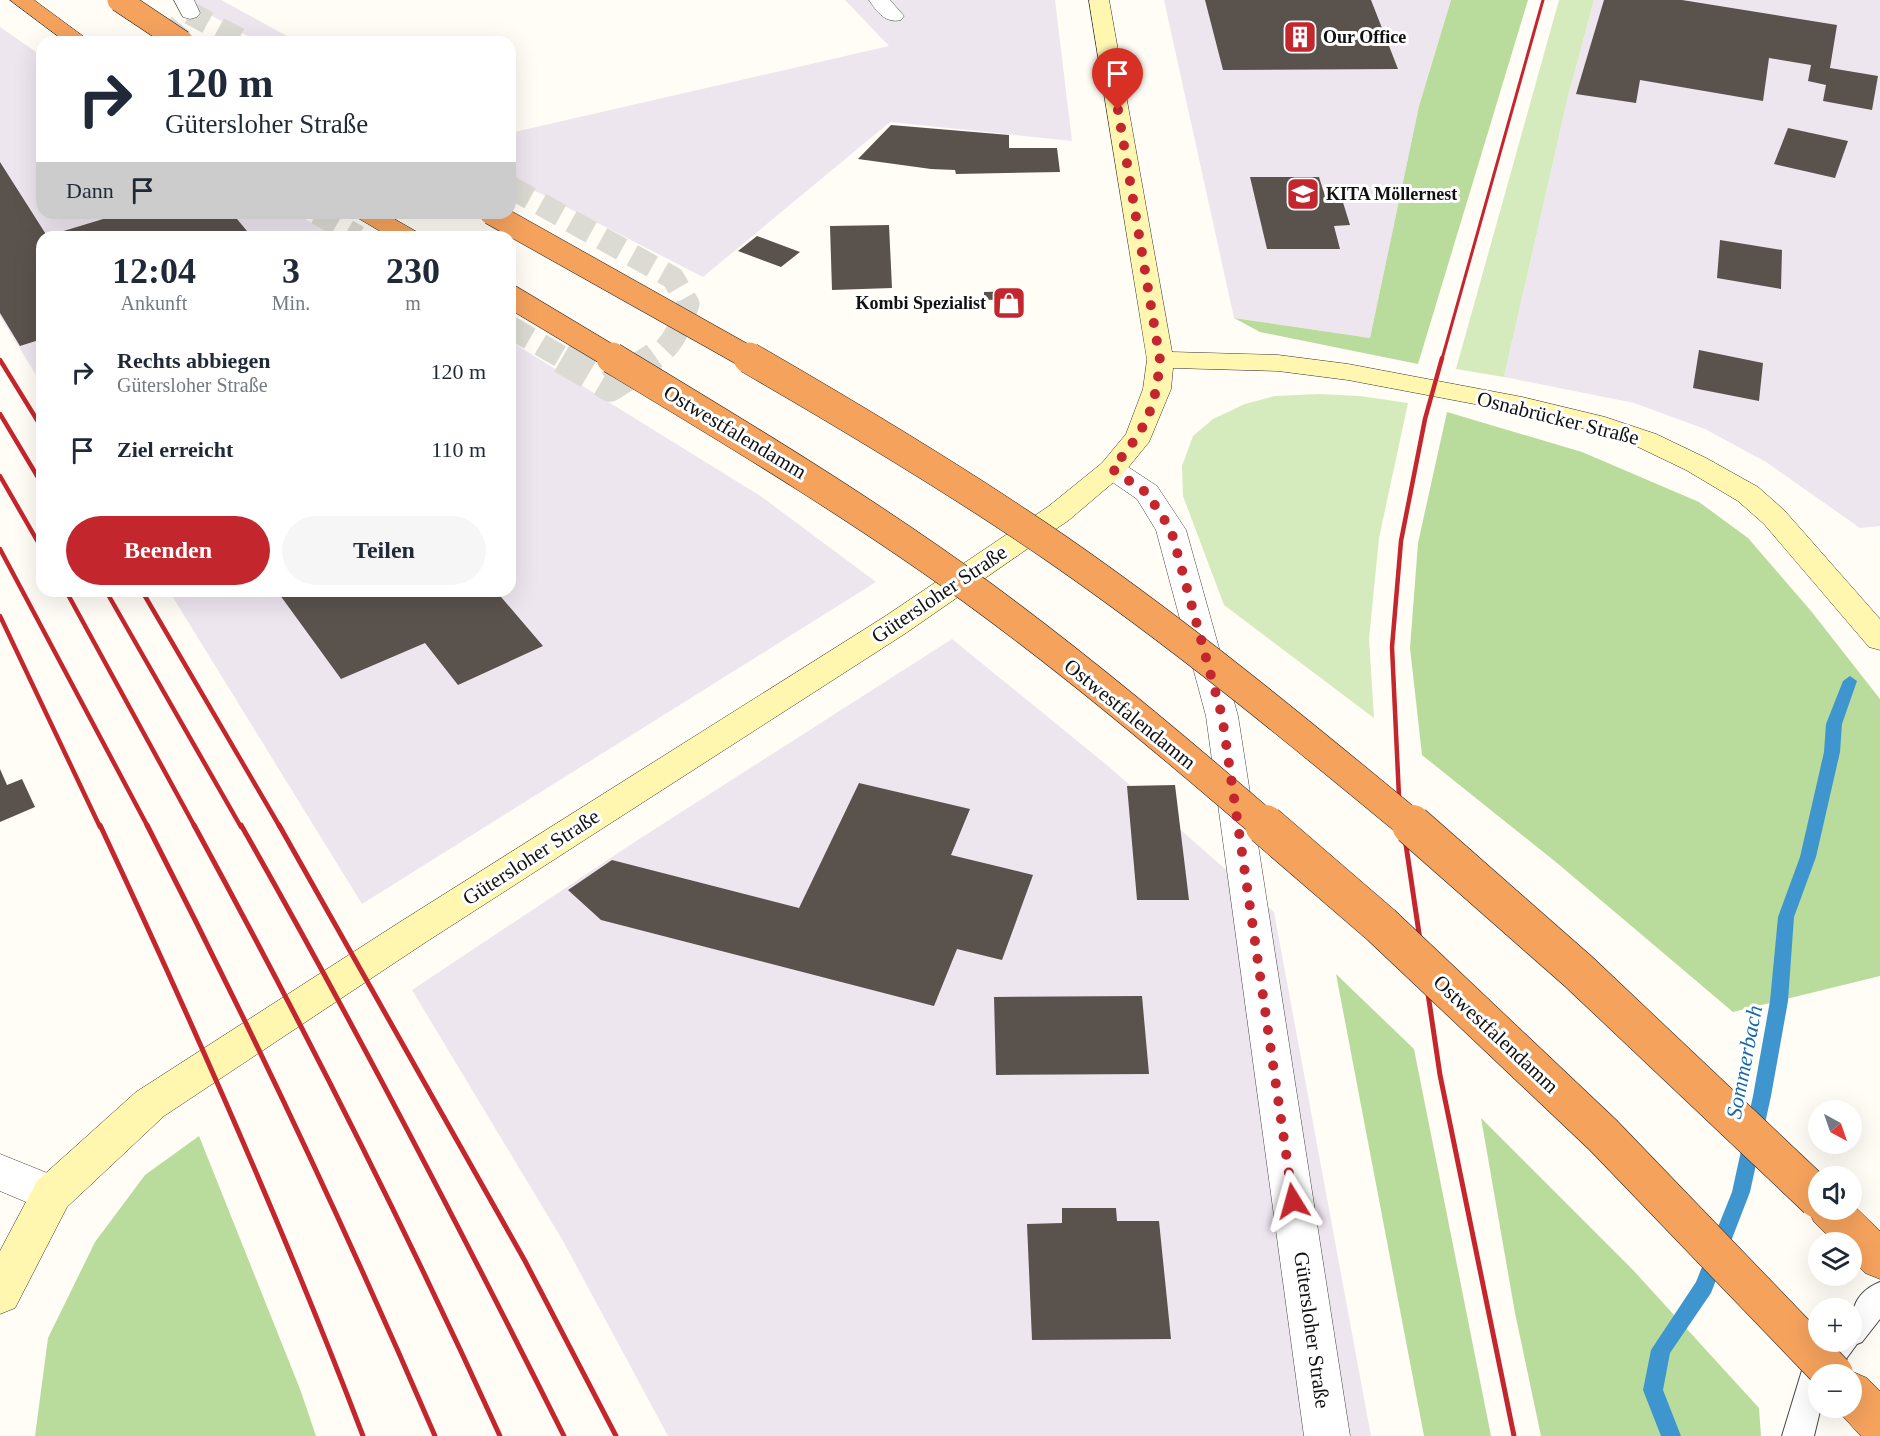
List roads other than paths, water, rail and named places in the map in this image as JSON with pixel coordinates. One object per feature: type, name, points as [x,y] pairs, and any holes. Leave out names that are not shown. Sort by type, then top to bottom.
[{"type":"highway","points":[[20,0],[71,36]]},
{"type":"highway","points":[[119,0],[173,36]]},
{"type":"highway","points":[[377,219],[398,231]]},
{"type":"highway","points":[[502,219],[881,434],[1047,542],[1246,689],[1454,860],[1688,1072],[1808,1188]]},
{"type":"highway","name":"Ostwestfalendamm","points":[[516,300],[811,478],[982,596],[1169,742],[1381,926],[1603,1135],[1823,1364]]},
{"type":"highway","points":[[1840,1220],[1880,1259]]},
{"type":"highway","points":[[1862,1404],[1880,1423]]},
{"type":"main road","name":"Gütersloher Straße","points":[[0,1294],[52,1194],[150,1104],[423,926],[895,625],[1059,513],[1112,469],[1139,436],[1149,415],[1157,389],[1160,360],[1099,0]]},
{"type":"main road","name":"Osnabrücker Straße","points":[[1160,360],[1278,363],[1348,372],[1522,405],[1595,423],[1646,440],[1696,464],[1748,494],[1774,517],[1880,639]]},
{"type":"street","points":[[879,0],[894,16]]},
{"type":"street","name":"Gütersloher Straße","points":[[1112,469],[1147,493],[1171,530],[1222,716],[1327,1436]]},
{"type":"street","points":[[0,1172],[52,1194]]},
{"type":"lane","points":[[1862,1318],[1880,1296]]},
{"type":"lane","points":[[1798,1436],[1814,1377],[1834,1352]]},
{"type":"waterway","name":"Sommerbach","points":[[1671,1436],[1653,1390],[1661,1350],[1704,1287],[1741,1192],[1762,1096],[1779,1001],[1786,917],[1808,857],[1832,752],[1834,724],[1850,681]]},
{"type":"tunnel","points":[[171,36],[190,13],[233,36]]},
{"type":"tunnel","points":[[516,190],[673,278],[688,304],[675,335],[666,348],[653,359]]},
{"type":"tunnel","points":[[327,219],[348,231]]},
{"type":"tunnel","points":[[516,330],[565,359]]},
{"type":"tunnel","points":[[562,358],[610,386],[655,358]]},
{"type":"railway","points":[[1442,359],[1543,0]]},
{"type":"railway","points":[[1403,827],[1399,797],[1392,647],[1401,541],[1425,419],[1442,358]]},
{"type":"railway","points":[[0,360],[36,418]]},
{"type":"railway","points":[[0,414],[36,474]]},
{"type":"railway","points":[[0,476],[36,539]]},
{"type":"railway","points":[[0,549],[148,827]]},
{"type":"railway","points":[[69,597],[195,827]]},
{"type":"railway","points":[[109,597],[241,827]]},
{"type":"railway","points":[[146,597],[280,827]]},
{"type":"railway","points":[[0,616],[100,827]]},
{"type":"railway","points":[[100,825],[237,1128],[302,1281],[363,1436]]},
{"type":"railway","points":[[147,825],[296,1128],[435,1436]]},
{"type":"railway","points":[[194,825],[353,1128],[500,1436]]},
{"type":"railway","points":[[241,825],[407,1128],[564,1436]]},
{"type":"railway","points":[[279,825],[525,1261],[616,1436]]},
{"type":"railway","points":[[1403,825],[1440,1075],[1514,1436]]},
{"type":"place","name":"Our Office","points":[[1300,37]]},
{"type":"place","name":"KITA Möllernest","points":[[1303,194]]},
{"type":"place","name":"Kombi Spezialist","points":[[1009,303]]}]
